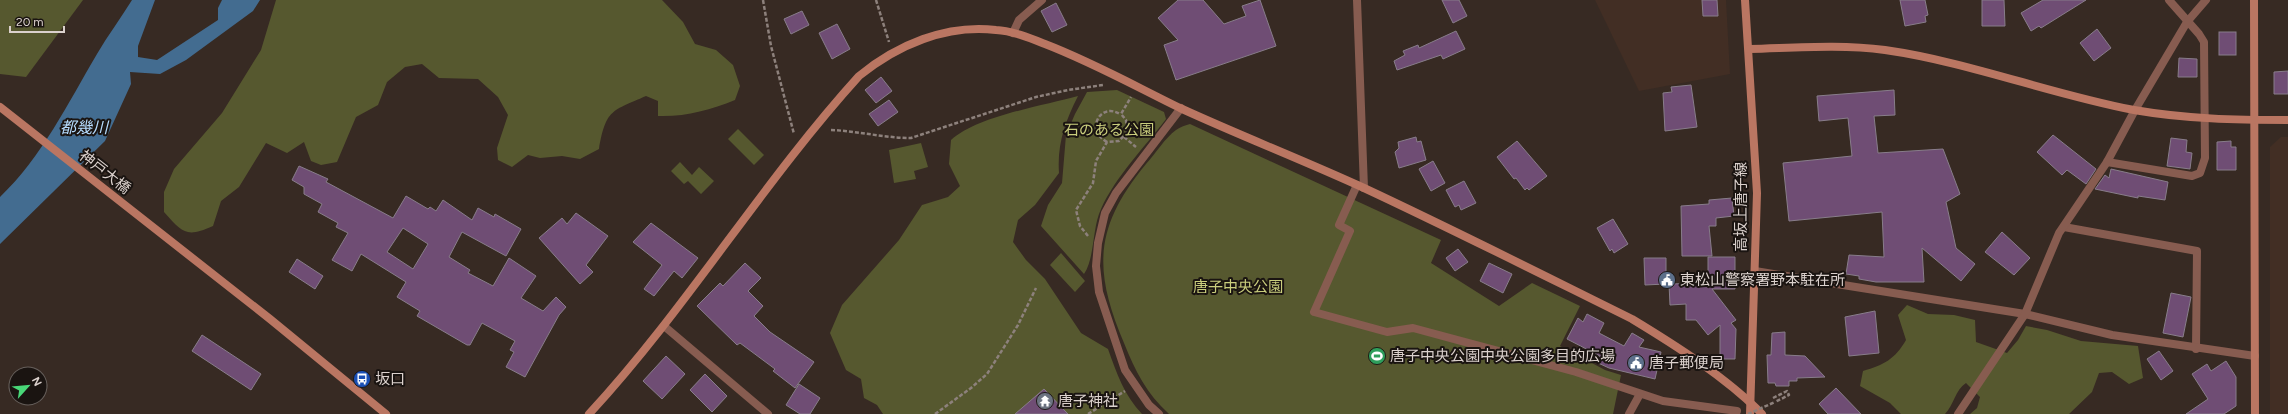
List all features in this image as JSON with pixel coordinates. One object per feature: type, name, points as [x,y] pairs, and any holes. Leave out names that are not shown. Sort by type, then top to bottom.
[{"type":"street","points":[[1012,34],[1019,20],[1042,0]]},
{"type":"street","points":[[1357,0],[1360,186],[1339,225],[1350,231],[1314,312],[1387,332],[1413,328],[1576,372],[1640,394],[1663,400],[1737,411]]},
{"type":"street","name":"高坂上唐子線","points":[[1745,0],[1757,193],[1749,414]]},
{"type":"street","points":[[2107,162],[2192,176],[2200,173],[2204,166],[2206,119],[2204,42],[2199,34],[2169,0]]},
{"type":"street","points":[[1958,414],[2025,314],[2059,233],[2107,162],[2135,110],[2187,22],[2206,0]]},
{"type":"street","points":[[2254,0],[2255,414]]},
{"type":"street","points":[[589,414],[624,376],[664,326],[815,129],[859,76],[892,52],[912,42],[957,30],[997,30],[1062,50],[1180,108],[1360,186],[1632,319],[1669,341],[1749,400],[1762,414]]},
{"type":"street","points":[[1749,49],[1814,47],[1884,50],[1951,64],[2062,94],[2135,110],[2206,119],[2288,120]]},
{"type":"street","name":"神戸大橋","points":[[0,107],[270,319],[386,414]]},
{"type":"street","points":[[1159,414],[1134,385],[1125,370],[1099,292],[1096,266],[1098,243],[1105,213],[1116,193],[1180,108]]},
{"type":"street","points":[[2064,226],[2197,251],[2196,349]]},
{"type":"street","points":[[1755,270],[2025,314],[2112,335],[2196,349],[2255,356]]},
{"type":"street","points":[[664,326],[768,414]]},
{"type":"street","points":[[1629,414],[1640,394]]},
{"type":"path","points":[[763,0],[771,46],[799,150]]},
{"type":"path","points":[[876,0],[892,52]]},
{"type":"path","points":[[815,129],[856,131],[896,138],[911,138],[1036,97],[1125,80]]},
{"type":"path","points":[[1121,114],[1137,86]]},
{"type":"path","points":[[1109,111],[1121,114],[1126,120],[1127,132],[1119,141],[1107,142],[1101,139],[1097,132],[1097,120],[1102,114],[1109,111]]},
{"type":"path","points":[[1098,243],[1085,234],[1076,217],[1076,210],[1093,183],[1096,162],[1107,142]]},
{"type":"path","points":[[935,414],[971,388],[987,374],[1018,325],[1036,288]]},
{"type":"path","points":[[1088,414],[1134,385]]},
{"type":"path","points":[[1749,414],[1790,395],[1788,391],[1773,398]]},
{"type":"shaded area","points":[[1595,0],[1726,0],[1730,74],[1639,91]]},
{"type":"shaded area","points":[[2281,137],[2288,137],[2288,414],[2270,414],[2270,147]]},
{"type":"green space","points":[[0,0],[83,0],[26,77],[0,74]]},
{"type":"green space","points":[[276,0],[662,0],[683,22],[695,44],[716,50],[733,65],[740,86],[735,100],[707,110],[688,114],[658,116],[658,101],[646,96],[625,105],[612,113],[605,126],[599,149],[580,159],[562,156],[540,158],[528,155],[512,167],[498,160],[497,148],[508,115],[498,97],[478,79],[439,78],[422,64],[405,67],[387,82],[378,105],[356,117],[337,162],[321,165],[311,161],[304,142],[287,153],[266,143],[239,187],[221,201],[213,226],[197,232],[181,229],[164,212],[164,192],[174,169],[222,113],[261,50]]},
{"type":"green space","name":"石のある公園","points":[[1117,90],[1164,112],[1166,119],[1131,162],[1107,197],[1098,217],[1090,260],[1084,274],[1041,226],[1048,205],[1062,183],[1066,135],[1087,92]]},
{"type":"green space","points":[[1078,96],[1069,115],[1063,133],[1059,152],[1059,173],[1035,205],[1018,220],[1013,242],[1026,260],[1045,279],[1081,333],[1108,349],[1118,376],[1126,392],[1142,414],[883,414],[877,405],[864,398],[861,379],[846,370],[830,333],[842,305],[899,240],[922,205],[948,197],[960,186],[949,164],[951,140],[977,124],[994,118]]},
{"type":"green space","name":"唐子中央公園","points":[[1190,124],[1441,240],[1431,263],[1499,306],[1532,283],[1580,306],[1560,346],[1605,370],[1621,375],[1613,414],[1169,414],[1142,382],[1124,343],[1107,293],[1104,271],[1104,250],[1108,229],[1116,208],[1129,187],[1168,137],[1183,126]]},
{"type":"green space","points":[[738,129],[764,155],[754,165],[728,139]]},
{"type":"green space","points":[[921,143],[928,167],[914,171],[916,179],[894,183],[889,150]]},
{"type":"green space","points":[[680,162],[692,175],[699,167],[714,181],[701,194],[688,181],[684,184],[671,171]]},
{"type":"green space","points":[[1061,253],[1085,281],[1075,292],[1050,265]]},
{"type":"green space","points":[[1907,305],[1928,314],[1954,315],[1975,320],[1976,342],[2007,353],[2018,340],[2026,326],[2047,330],[2081,341],[2138,346],[2143,378],[2129,384],[2112,372],[2099,373],[2092,392],[2069,414],[1970,414],[1977,408],[1980,397],[1966,383],[1959,390],[1945,414],[1901,414],[1890,403],[1860,386],[1863,371],[1883,364],[1893,357],[1902,347],[1906,340],[1898,315]]},
{"type":"water","name":"都幾川","points":[[132,0],[155,0],[138,46],[138,57],[157,60],[218,20],[218,8],[222,0],[260,0],[253,11],[186,60],[160,74],[130,72],[131,84],[105,141],[0,244],[0,197],[29,165],[42,147],[101,47]]},
{"type":"building","points":[[1178,0],[1203,0],[1224,24],[1246,16],[1242,6],[1260,0],[1276,46],[1176,80],[1164,45],[1178,40],[1158,18]]},
{"type":"building","points":[[1442,0],[1459,0],[1467,16],[1453,23]]},
{"type":"building","points":[[1702,0],[1717,0],[1718,16],[1703,16]]},
{"type":"building","points":[[1900,0],[1925,0],[1928,15],[1925,16],[1926,22],[1905,26]]},
{"type":"building","points":[[1982,0],[2004,0],[2005,26],[1982,26]]},
{"type":"building","points":[[2043,0],[2086,0],[2041,28],[2039,26],[2031,31],[2021,13]]},
{"type":"building","points":[[1056,3],[1067,25],[1052,32],[1041,11]]},
{"type":"building","points":[[802,11],[809,25],[791,34],[784,19]]},
{"type":"building","points":[[837,24],[850,49],[832,59],[819,33]]},
{"type":"building","points":[[2097,29],[2111,48],[2094,61],[2080,43]]},
{"type":"building","points":[[1456,31],[1465,49],[1443,59],[1441,55],[1397,70],[1394,61],[1405,55],[1403,51],[1418,45],[1419,48]]},
{"type":"building","points":[[2219,32],[2236,32],[2236,55],[2219,55]]},
{"type":"building","points":[[2179,58],[2197,59],[2197,77],[2178,77]]},
{"type":"building","points":[[2288,71],[2288,94],[2274,94],[2274,72]]},
{"type":"building","points":[[881,77],[892,91],[876,103],[865,90]]},
{"type":"building","points":[[1691,85],[1697,127],[1665,131],[1663,93],[1672,92],[1671,87]]},
{"type":"building","points":[[1894,90],[1895,115],[1874,116],[1878,153],[1943,149],[1960,194],[1946,202],[1956,248],[1975,264],[1961,281],[1922,248],[1924,282],[1876,282],[1859,279],[1859,276],[1846,274],[1849,255],[1884,257],[1882,212],[1789,221],[1783,163],[1852,156],[1848,118],[1819,121],[1817,96]]},
{"type":"building","points":[[889,100],[898,112],[878,126],[869,114]]},
{"type":"building","points":[[2053,135],[2096,169],[2086,184],[2067,170],[2062,175],[2037,152]]},
{"type":"building","points":[[1416,137],[1417,142],[1421,141],[1426,160],[1399,168],[1395,152],[1399,148],[1398,142]]},
{"type":"building","points":[[2171,138],[2187,140],[2186,152],[2192,153],[2190,169],[2167,166]]},
{"type":"building","points":[[1517,141],[1547,176],[1529,190],[1527,188],[1525,190],[1516,178],[1514,179],[1497,157]]},
{"type":"building","points":[[2231,141],[2231,147],[2236,147],[2236,170],[2217,170],[2217,142]]},
{"type":"building","points":[[1433,161],[1445,183],[1431,191],[1419,169]]},
{"type":"building","points":[[299,166],[328,179],[326,182],[393,218],[406,196],[428,209],[430,207],[436,211],[443,200],[472,220],[478,208],[494,217],[495,214],[521,229],[506,256],[462,232],[449,257],[470,270],[468,273],[493,286],[509,258],[536,276],[521,298],[543,311],[556,297],[566,307],[559,315],[525,377],[506,367],[514,352],[510,350],[515,341],[482,323],[470,345],[467,345],[417,316],[420,311],[397,297],[406,282],[361,254],[352,271],[332,260],[348,233],[336,227],[338,223],[318,212],[322,204],[304,194],[304,187],[292,180]],"holes":[[[403,228],[428,244],[413,269],[387,252]]]},
{"type":"building","points":[[2111,169],[2168,182],[2165,200],[2138,196],[2138,198],[2095,189],[2105,175],[2109,178]]},
{"type":"building","points":[[1464,181],[1476,203],[1461,210],[1459,205],[1455,207],[1446,190]]},
{"type":"building","points":[[1732,198],[1734,216],[1716,218],[1716,226],[1709,226],[1712,256],[1682,256],[1681,206],[1709,204],[1709,200]]},
{"type":"building","points":[[576,213],[608,236],[586,265],[593,272],[580,284],[539,238],[562,218],[567,224]]},
{"type":"building","points":[[1613,219],[1628,244],[1614,253],[1612,249],[1610,251],[1597,228]]},
{"type":"building","points":[[651,223],[698,258],[682,278],[674,271],[654,296],[644,289],[662,265],[633,242]]},
{"type":"building","points":[[2002,232],[2030,258],[2014,275],[1985,252]]},
{"type":"building","points":[[1458,249],[1468,262],[1455,271],[1446,258]]},
{"type":"building","points":[[1708,257],[1735,257],[1735,289],[1712,289],[1736,320],[1731,323],[1736,329],[1735,359],[1720,359],[1720,325],[1708,335],[1696,320],[1686,320],[1686,304],[1670,305],[1669,284],[1708,283]]},
{"type":"building","points":[[1644,258],[1666,258],[1666,284],[1645,285]]},
{"type":"building","points":[[297,259],[323,276],[315,289],[289,272]]},
{"type":"building","points":[[745,263],[761,278],[748,291],[763,306],[754,316],[770,332],[814,362],[795,388],[773,371],[775,369],[740,343],[737,345],[697,306],[720,283],[723,286]]},
{"type":"building","points":[[1489,263],[1512,274],[1503,293],[1480,281]]},
{"type":"building","points":[[2171,293],[2191,297],[2183,337],[2163,333]]},
{"type":"building","points":[[1875,311],[1879,353],[1849,356],[1845,317]]},
{"type":"building","points":[[1587,314],[1604,323],[1599,333],[1624,346],[1632,333],[1644,340],[1639,347],[1661,352],[1655,379],[1609,368],[1596,362],[1600,356],[1567,339],[1578,318],[1583,322]]},
{"type":"building","points":[[1785,332],[1785,355],[1805,356],[1825,377],[1797,378],[1797,381],[1789,381],[1789,386],[1776,386],[1775,383],[1768,383],[1767,355],[1771,355],[1772,333]]},
{"type":"building","points":[[202,335],[261,374],[251,390],[192,351]]},
{"type":"building","points":[[2159,351],[2173,371],[2161,380],[2147,359]]},
{"type":"building","points":[[666,356],[685,374],[662,399],[643,381]]},
{"type":"building","points":[[2226,361],[2236,377],[2236,406],[2224,414],[2186,414],[2208,399],[2192,374],[2207,364],[2211,371]]},
{"type":"building","points":[[705,374],[727,396],[712,412],[690,390]]},
{"type":"building","points":[[799,384],[820,398],[810,414],[800,414],[786,405]]},
{"type":"building","points":[[1836,388],[1861,414],[1828,414],[1819,404]]},
{"type":"building","name":"唐子神社","points":[[1044,389],[1068,414],[1015,414]]},
{"type":"place","name":"東松山警察署野本駐在所","points":[[1667,280]]},
{"type":"place","name":"唐子中央公園中央公園多目的広場","points":[[1377,356]]},
{"type":"place","name":"唐子郵便局","points":[[1636,363]]},
{"type":"place","name":"坂口","points":[[362,379]]},
{"type":"place","name":"唐子神社","points":[[1045,401]]}]
